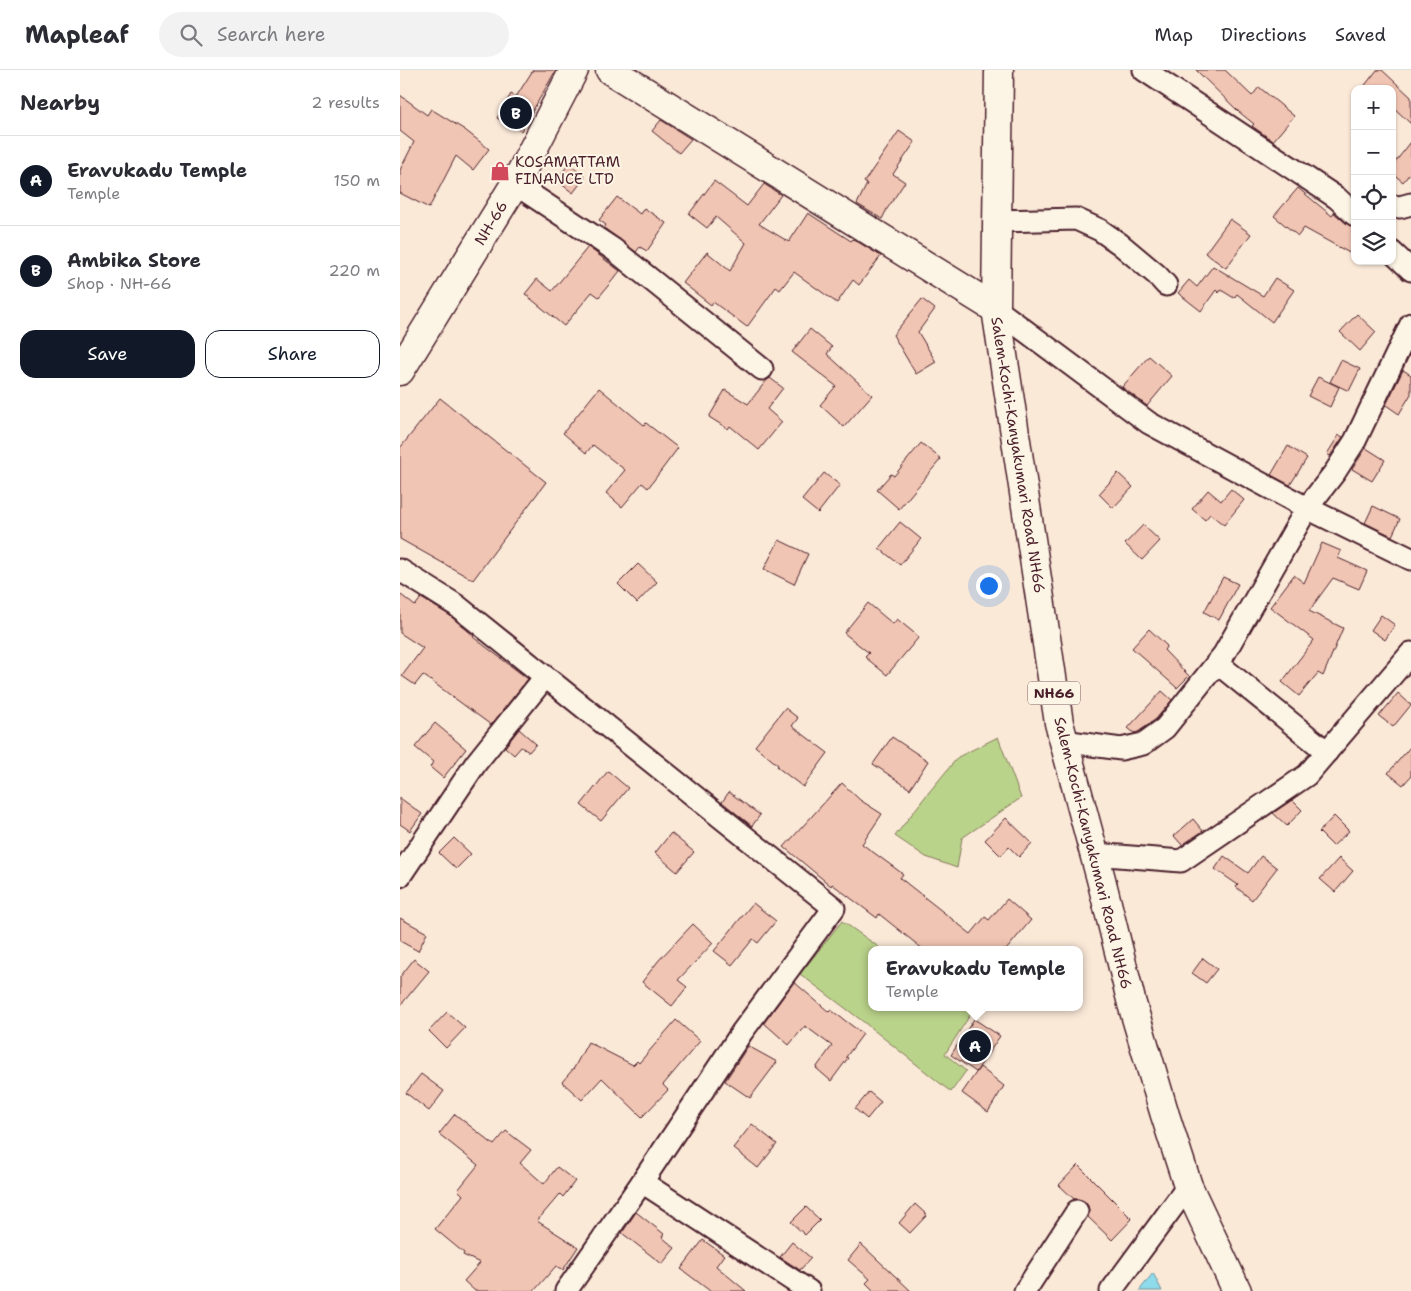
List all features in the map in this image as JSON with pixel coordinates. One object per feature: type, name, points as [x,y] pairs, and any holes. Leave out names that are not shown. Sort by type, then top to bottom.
[{"type":"main road","name":"NH-66","points":[[400,371],[515,184],[574,70]]},
{"type":"main road","points":[[610,70],[996,309]]},
{"type":"main road","name":"Salem-Kochi-Kanyakumari Road NH66","points":[[999,70],[996,309],[1059,723],[1132,1004],[1165,1116],[1188,1186],[1237,1291]]},
{"type":"street","points":[[1144,70],[1346,199]]},
{"type":"street","points":[[515,184],[613,250],[762,369]]},
{"type":"street","points":[[1396,206],[1411,204]]},
{"type":"street","points":[[997,220],[1076,218],[1100,230],[1120,244],[1166,285]]},
{"type":"street","points":[[1396,256],[1411,270]]},
{"type":"street","points":[[996,309],[1149,423],[1307,508],[1411,559]]},
{"type":"street","points":[[1063,741],[1121,749],[1143,744],[1165,728],[1224,654],[1307,508],[1335,472],[1355,441],[1411,324]]},
{"type":"street","points":[[400,570],[456,605],[834,908],[742,1032],[642,1182],[566,1291]]},
{"type":"street","points":[[1094,854],[1181,861],[1307,775],[1411,653]]},
{"type":"street","points":[[1217,664],[1327,752]]},
{"type":"street","points":[[400,876],[476,763],[545,677]]},
{"type":"street","points":[[642,1182],[785,1285],[809,1291]]},
{"type":"street","points":[[1111,1291],[1188,1186]]},
{"type":"street","points":[[1025,1291],[1077,1211]]},
{"type":"green space","points":[[998,737],[1021,798],[962,838],[957,868],[926,857],[895,836],[958,757]]},
{"type":"green space","points":[[842,921],[877,946],[868,946],[868,1011],[972,1012],[945,1054],[966,1071],[951,1092],[800,974]]},
{"type":"water","points":[[1153,1273],[1162,1291],[1139,1291]]},
{"type":"building","points":[[533,70],[556,70],[521,131],[497,118],[511,94],[516,97]]},
{"type":"building","points":[[1196,70],[1225,70],[1252,96],[1259,87],[1294,116],[1273,141],[1252,126],[1254,124]]},
{"type":"building","points":[[1377,70],[1382,70],[1411,97],[1411,124],[1396,110],[1396,85],[1365,85]]},
{"type":"building","points":[[400,95],[427,115],[431,109],[465,130],[489,149],[473,170],[456,156],[429,208],[400,193],[400,170],[414,142],[400,131]]},
{"type":"building","points":[[661,120],[691,139],[679,153],[652,131]]},
{"type":"building","points":[[899,131],[915,142],[893,174],[905,182],[882,219],[857,204],[867,184],[864,182]]},
{"type":"building","points":[[1411,142],[1411,172],[1403,182],[1396,176],[1396,161]]},
{"type":"building","points":[[569,164],[585,177],[573,193],[556,180]]},
{"type":"building","points":[[714,181],[747,206],[764,184],[781,195],[759,224],[789,242],[808,213],[851,241],[853,239],[881,256],[859,285],[853,280],[837,303],[794,272],[780,290],[776,287],[747,327],[713,302],[711,305],[683,283],[707,252],[730,271],[746,243],[716,217],[707,228],[689,214]]},
{"type":"building","points":[[1298,188],[1332,216],[1334,213],[1351,226],[1351,254],[1304,228],[1298,236],[1274,216]]},
{"type":"building","points":[[617,197],[640,214],[644,208],[666,223],[647,251],[640,247],[636,252],[604,228],[606,225],[599,220]]},
{"type":"building","points":[[1230,219],[1251,234],[1226,268],[1205,253]]},
{"type":"building","points":[[588,247],[620,271],[599,297],[592,292],[564,326],[525,294],[537,279],[552,291]]},
{"type":"building","points":[[1213,266],[1263,296],[1275,278],[1294,290],[1272,322],[1237,294],[1234,298],[1221,290],[1219,293],[1216,290],[1201,311],[1178,293],[1189,280],[1197,287]]},
{"type":"building","points":[[922,299],[935,309],[918,332],[936,362],[916,374],[893,335]]},
{"type":"building","points":[[1357,314],[1376,332],[1360,351],[1340,332]]},
{"type":"building","points":[[810,329],[832,347],[827,354],[872,395],[844,427],[820,405],[836,386],[792,352]]},
{"type":"building","points":[[1149,356],[1172,376],[1147,406],[1122,387]]},
{"type":"building","points":[[1341,360],[1360,369],[1349,391],[1330,382]]},
{"type":"building","points":[[1403,370],[1411,375],[1411,394],[1399,414],[1386,405]]},
{"type":"building","points":[[1318,377],[1339,387],[1330,407],[1308,396]]},
{"type":"building","points":[[770,378],[783,388],[767,409],[782,422],[759,450],[730,426],[728,429],[709,417],[725,390],[748,404]]},
{"type":"building","points":[[599,388],[644,425],[646,423],[678,448],[648,488],[642,483],[622,507],[606,493],[625,470],[593,445],[586,453],[563,433]]},
{"type":"building","points":[[440,398],[546,482],[473,580],[400,539],[400,448]]},
{"type":"building","points":[[1339,435],[1343,437],[1330,456],[1327,454]]},
{"type":"building","points":[[921,443],[941,459],[899,509],[877,490],[891,474],[894,476]]},
{"type":"building","points":[[1288,446],[1307,458],[1290,485],[1271,475]]},
{"type":"building","points":[[1366,448],[1385,460],[1372,481],[1352,469]]},
{"type":"building","points":[[824,473],[840,485],[818,513],[802,500]]},
{"type":"building","points":[[1118,473],[1133,487],[1113,508],[1099,494]]},
{"type":"building","points":[[1231,489],[1244,500],[1224,525],[1210,514],[1205,520],[1192,509],[1208,490],[1221,501]]},
{"type":"building","points":[[1373,506],[1400,519],[1392,536],[1365,523]]},
{"type":"building","points":[[900,522],[921,539],[900,565],[879,548]]},
{"type":"building","points":[[1143,525],[1160,541],[1142,560],[1125,544]]},
{"type":"building","points":[[779,540],[808,554],[794,584],[764,569]]},
{"type":"building","points":[[1322,543],[1341,551],[1338,558],[1367,571],[1359,589],[1333,578],[1309,611],[1343,628],[1323,676],[1318,673],[1299,696],[1282,682],[1314,640],[1270,607],[1294,575],[1304,583]]},
{"type":"building","points":[[638,564],[657,582],[637,603],[618,584]]},
{"type":"building","points":[[1223,577],[1238,584],[1219,620],[1204,612]]},
{"type":"building","points":[[400,594],[415,606],[421,598],[449,615],[473,637],[528,679],[491,725],[423,675],[415,685],[402,676],[423,648],[400,633]]},
{"type":"building","points":[[868,603],[893,624],[897,619],[919,637],[887,675],[865,657],[869,653],[844,633]]},
{"type":"building","points":[[1381,615],[1395,625],[1385,640],[1371,630]]},
{"type":"building","points":[[1149,629],[1167,646],[1164,650],[1189,676],[1177,688],[1132,648]]},
{"type":"building","points":[[1162,691],[1172,700],[1156,719],[1134,733],[1128,728]]},
{"type":"building","points":[[1398,693],[1411,705],[1393,727],[1379,716]]},
{"type":"building","points":[[785,708],[798,718],[792,726],[828,753],[803,787],[777,767],[778,765],[755,746]]},
{"type":"building","points":[[435,723],[466,749],[443,778],[430,767],[433,762],[415,747]]},
{"type":"building","points":[[519,729],[536,744],[529,752],[521,747],[514,755],[505,747]]},
{"type":"building","points":[[892,737],[928,761],[910,789],[873,764]]},
{"type":"building","points":[[1411,746],[1411,776],[1403,785],[1388,773]]},
{"type":"building","points":[[608,771],[628,788],[601,821],[581,805]]},
{"type":"building","points":[[842,783],[860,800],[882,814],[862,844],[903,874],[900,878],[971,934],[985,917],[989,920],[1007,899],[1031,920],[1009,946],[919,946],[879,914],[877,918],[832,884],[831,886],[784,847]]},
{"type":"building","points":[[729,792],[760,815],[752,826],[722,802]]},
{"type":"building","points":[[400,798],[422,814],[410,831],[400,824]]},
{"type":"building","points":[[1292,800],[1302,810],[1287,826],[1273,813]]},
{"type":"building","points":[[1334,816],[1349,831],[1333,846],[1319,832]]},
{"type":"building","points":[[1006,818],[1032,843],[1019,857],[1009,847],[1001,856],[985,840]]},
{"type":"building","points":[[1193,819],[1203,831],[1182,845],[1174,836]]},
{"type":"building","points":[[671,833],[694,852],[677,872],[655,853]]},
{"type":"building","points":[[454,838],[471,854],[456,869],[439,853]]},
{"type":"building","points":[[1224,856],[1248,873],[1261,856],[1277,868],[1252,900],[1236,887],[1238,885],[1215,869]]},
{"type":"building","points":[[1339,858],[1353,871],[1335,892],[1320,879]]},
{"type":"building","points":[[753,903],[776,921],[758,943],[753,939],[732,965],[714,951]]},
{"type":"building","points":[[400,918],[427,933],[418,951],[400,941]]},
{"type":"building","points":[[693,924],[713,943],[678,980],[687,987],[672,1006],[642,982],[659,960]]},
{"type":"building","points":[[1203,958],[1217,969],[1206,983],[1192,973]]},
{"type":"building","points":[[414,959],[429,971],[400,1006],[400,977]]},
{"type":"building","points":[[794,982],[829,1012],[831,1010],[863,1034],[831,1081],[816,1068],[832,1046],[805,1026],[789,1045],[764,1023]]},
{"type":"building","points":[[447,1012],[465,1028],[446,1048],[429,1031]]},
{"type":"building","points":[[974,1019],[1000,1036],[976,1072],[951,1055]]},
{"type":"building","points":[[676,1020],[700,1041],[663,1085],[668,1090],[642,1117],[602,1078],[582,1100],[562,1082],[574,1068],[588,1042],[633,1065],[637,1061],[639,1063]]},
{"type":"building","points":[[748,1046],[777,1062],[750,1098],[725,1081]]},
{"type":"building","points":[[980,1067],[1004,1086],[988,1112],[962,1093]]},
{"type":"building","points":[[421,1074],[444,1091],[429,1111],[406,1093]]},
{"type":"building","points":[[869,1092],[881,1102],[867,1119],[855,1109]]},
{"type":"building","points":[[455,1114],[494,1145],[506,1131],[531,1150],[520,1163],[544,1184],[557,1167],[575,1181],[563,1197],[560,1194],[537,1221],[578,1247],[563,1270],[556,1266],[534,1291],[475,1291],[464,1281],[480,1263],[463,1255],[464,1253],[435,1229],[463,1195],[458,1190],[478,1165],[439,1134]]},
{"type":"building","points":[[752,1124],[777,1144],[758,1168],[733,1148]]},
{"type":"building","points":[[1078,1165],[1132,1219],[1112,1240],[1088,1217],[1088,1206],[1084,1201],[1074,1199],[1059,1185]]},
{"type":"building","points":[[915,1204],[927,1215],[910,1233],[899,1223]]},
{"type":"building","points":[[806,1207],[820,1220],[805,1235],[791,1222]]},
{"type":"building","points":[[636,1212],[664,1234],[662,1237],[675,1248],[662,1264],[622,1233]]},
{"type":"building","points":[[703,1240],[724,1255],[716,1266],[746,1291],[710,1291],[681,1269]]},
{"type":"building","points":[[792,1242],[811,1258],[800,1270],[780,1257]]},
{"type":"building","points":[[861,1244],[911,1291],[874,1291],[866,1283],[870,1279],[848,1260]]},
{"type":"place","name":"Ambika Store","points":[[516,113]]},
{"type":"place","name":"KOSAMATTAM FINANCE LTD","points":[[500,171]]},
{"type":"place","name":"Eravukadu Temple","points":[[975,1046]]}]
